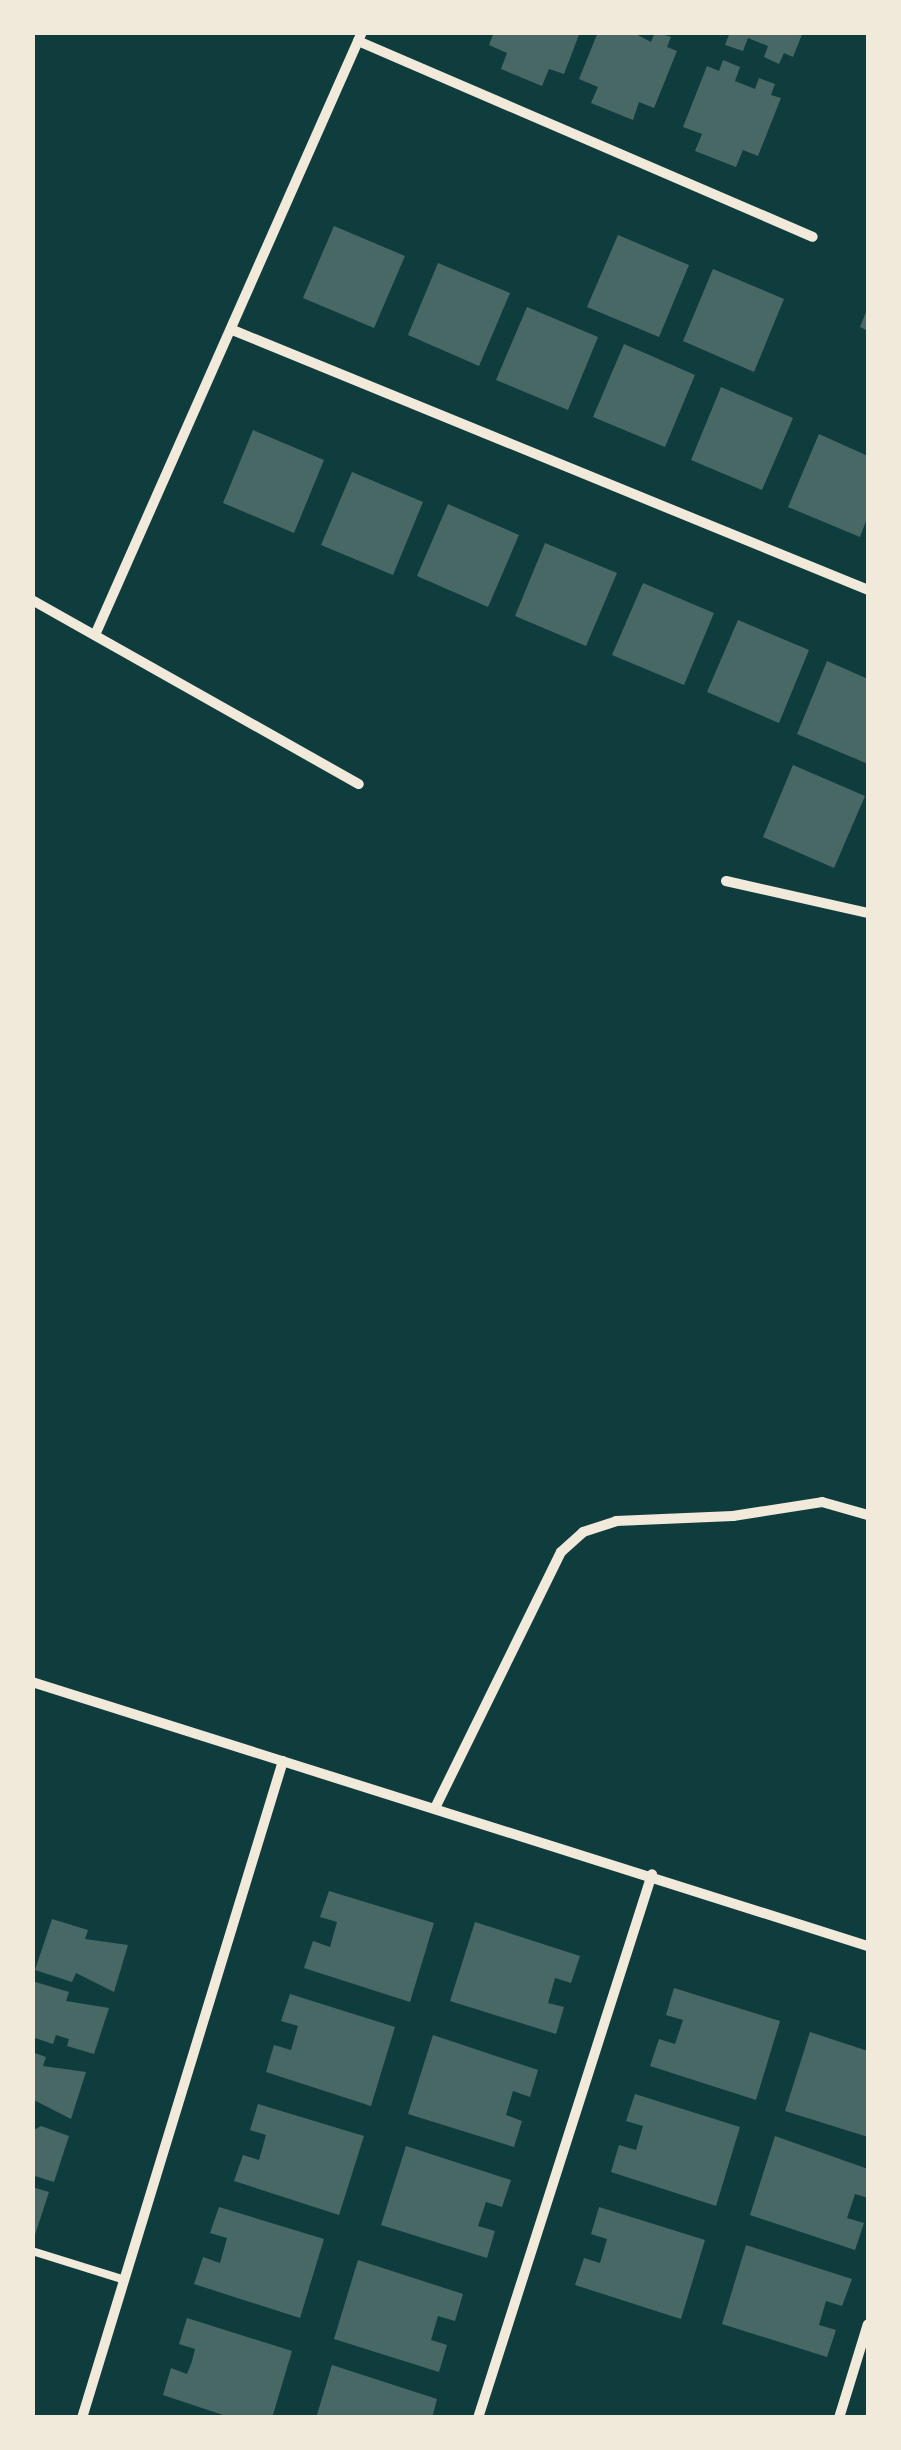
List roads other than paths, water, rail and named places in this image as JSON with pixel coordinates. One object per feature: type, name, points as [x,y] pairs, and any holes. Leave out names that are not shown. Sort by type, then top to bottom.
[{"type":"street","points":[[95,636],[235,332],[360,37],[812,238]]},
{"type":"street","points":[[235,332],[868,590]]},
{"type":"street","points":[[32,600],[359,784]]},
{"type":"street","points":[[726,881],[868,913]]},
{"type":"street","points":[[436,1806],[561,1552],[583,1532],[616,1521],[733,1516],[822,1502],[868,1515]]},
{"type":"street","points":[[32,1682],[652,1874],[868,1946]]},
{"type":"street","points":[[82,2418],[283,1761]]},
{"type":"street","points":[[478,2418],[652,1874]]},
{"type":"street","points":[[839,2418],[868,2324]]},
{"type":"lane","points":[[32,2251],[124,2280]]}]
